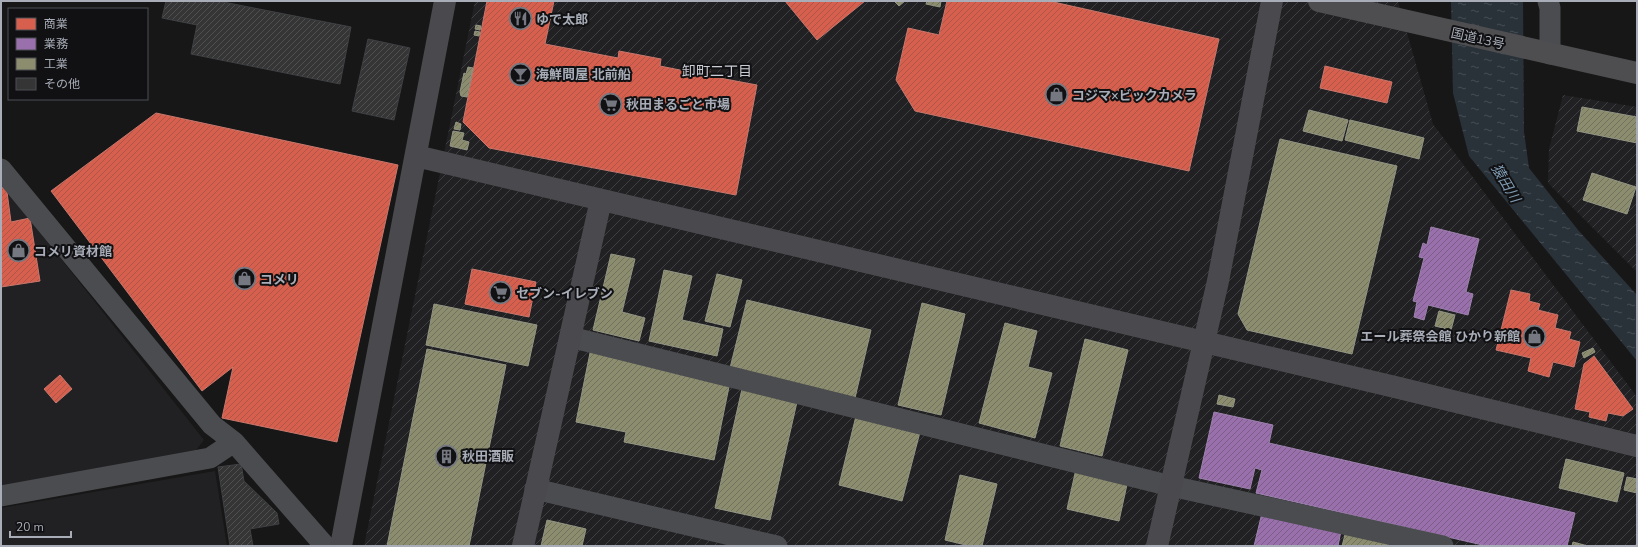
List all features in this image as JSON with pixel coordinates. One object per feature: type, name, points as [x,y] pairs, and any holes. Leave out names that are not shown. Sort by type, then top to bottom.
[{"type":"highway","name":"国道13号","points":[[1319,1],[1637,73]]},
{"type":"street","points":[[341,546],[445,1]]},
{"type":"street","points":[[1157,546],[1218,281],[1272,1]]},
{"type":"street","points":[[1544,52],[1550,8],[1548,1]]},
{"type":"street","points":[[416,156],[1637,446]]},
{"type":"street","points":[[1,169],[212,425],[234,442],[325,546]]},
{"type":"street","points":[[523,546],[601,200]]},
{"type":"street","points":[[570,337],[1171,486],[1443,546]]},
{"type":"street","points":[[1,496],[210,458],[234,442]]},
{"type":"street","points":[[535,489],[777,546]]},
{"type":"shaded area","points":[[475,1],[1398,1],[1433,124],[1637,397],[1637,546],[364,546]]},
{"type":"shaded area","points":[[1563,95],[1637,107],[1637,272],[1548,183],[1549,149]]},
{"type":"shaded area","points":[[1,183],[204,440],[196,450],[1,486]]},
{"type":"shaded area","points":[[215,471],[227,546],[1,546],[1,508]]},
{"type":"water","name":"猿田川","points":[[1451,1],[1523,1],[1524,132],[1529,168],[1578,230],[1637,295],[1637,361],[1469,156],[1453,93]]},
{"type":"building: 商業","name":"秋田まるごと市場","points":[[487,1],[554,1],[545,44],[618,58],[619,51],[661,59],[660,66],[685,71],[686,66],[710,71],[709,76],[757,85],[736,195],[489,148],[463,122]]},
{"type":"building: 商業","points":[[785,1],[865,1],[817,40]]},
{"type":"building: 商業","name":"コジマ×ビックカメラ","points":[[947,1],[1049,1],[1219,39],[1189,171],[915,111],[896,80],[908,28],[939,35]]},
{"type":"building: 商業","points":[[1325,66],[1392,82],[1387,103],[1320,88]]},
{"type":"building: 商業","name":"コメリ","points":[[156,113],[398,165],[337,442],[222,418],[233,367],[202,391],[51,191]]},
{"type":"building: 商業","name":"コメリ資材館","points":[[1,186],[7,192],[11,222],[30,218],[40,281],[1,287]]},
{"type":"building: 商業","name":"セブン-イレブン","points":[[472,269],[536,282],[529,317],[465,304]]},
{"type":"building: 商業","name":"エール葬祭会館 ひかり新館","points":[[1511,290],[1530,294],[1529,301],[1540,304],[1538,310],[1558,315],[1555,328],[1571,332],[1569,339],[1580,342],[1574,367],[1553,362],[1549,377],[1528,371],[1531,358],[1496,350]]},
{"type":"building: 商業","points":[[1594,356],[1633,409],[1623,416],[1608,413],[1606,421],[1589,417],[1590,412],[1575,409],[1584,364]]},
{"type":"building: 商業","points":[[60,375],[72,389],[56,403],[44,389]]},
{"type":"building: 業務","points":[[1431,227],[1479,239],[1466,292],[1473,294],[1468,315],[1428,305],[1424,320],[1414,317],[1417,302],[1413,301],[1424,258],[1419,257],[1423,243],[1427,245]]},
{"type":"building: 業務","points":[[1214,412],[1273,425],[1269,443],[1575,513],[1567,546],[1487,546],[1256,493],[1262,470],[1255,468],[1250,489],[1199,478]]},
{"type":"building: 業務","points":[[1262,513],[1341,531],[1338,546],[1254,546]]},
{"type":"building: 工業","points":[[894,1],[905,1],[899,6]]},
{"type":"building: 工業","points":[[927,1],[941,1],[940,7],[926,4]]},
{"type":"building: 工業","points":[[476,25],[481,26],[480,30],[475,29]]},
{"type":"building: 工業","points":[[475,31],[480,32],[479,36],[474,35]]},
{"type":"building: 工業","points":[[468,67],[473,68],[467,97],[461,96],[460,92],[464,73],[466,74]]},
{"type":"building: 工業","points":[[1582,107],[1637,117],[1637,143],[1577,131]]},
{"type":"building: 工業","points":[[1309,110],[1348,120],[1342,141],[1303,131]]},
{"type":"building: 工業","points":[[1350,120],[1424,138],[1419,159],[1345,140]]},
{"type":"building: 工業","points":[[456,122],[461,124],[460,130],[454,129]]},
{"type":"building: 工業","points":[[453,131],[464,133],[462,140],[469,142],[467,150],[450,146]]},
{"type":"building: 工業","points":[[1280,139],[1397,166],[1352,354],[1247,330],[1238,314]]},
{"type":"building: 工業","points":[[1592,173],[1636,187],[1627,214],[1583,200]]},
{"type":"building: 工業","points":[[611,254],[635,259],[622,312],[645,318],[639,341],[593,330]]},
{"type":"building: 工業","points":[[664,270],[692,276],[682,320],[723,329],[717,356],[649,341]]},
{"type":"building: 工業","points":[[717,274],[742,280],[730,327],[705,321]]},
{"type":"building: 工業","points":[[747,300],[871,330],[855,398],[730,368]]},
{"type":"building: 工業","points":[[922,303],[965,314],[941,415],[898,405]]},
{"type":"building: 工業","points":[[434,304],[537,325],[528,366],[426,345]]},
{"type":"building: 工業","points":[[1439,311],[1455,315],[1451,330],[1435,326]]},
{"type":"building: 工業","points":[[1005,323],[1037,331],[1028,367],[1052,373],[1035,438],[979,423]]},
{"type":"building: 工業","points":[[1085,339],[1128,350],[1102,456],[1060,446]]},
{"type":"building: 工業","points":[[591,348],[731,377],[714,460],[624,442],[626,432],[576,422]]},
{"type":"building: 工業","points":[[1593,348],[1595,352],[1584,358],[1582,353]]},
{"type":"building: 工業","name":"秋田酒販","points":[[427,349],[506,365],[469,546],[387,546]]},
{"type":"building: 工業","points":[[742,389],[797,402],[770,520],[715,508]]},
{"type":"building: 工業","points":[[1219,395],[1235,399],[1233,407],[1217,404]]},
{"type":"building: 工業","points":[[856,416],[920,432],[902,501],[839,485]]},
{"type":"building: 工業","points":[[1566,459],[1624,473],[1617,502],[1559,488]]},
{"type":"building: 工業","points":[[1076,469],[1128,480],[1119,521],[1067,509]]},
{"type":"building: 工業","points":[[960,475],[997,484],[982,546],[970,546],[945,540]]},
{"type":"building: 工業","points":[[1627,477],[1637,479],[1637,493],[1624,490]]},
{"type":"building: 工業","points":[[547,520],[586,529],[582,546],[541,546]]},
{"type":"building: 工業","points":[[1346,531],[1389,541],[1388,546],[1342,546]]},
{"type":"building: 工業","points":[[1573,542],[1588,546],[1572,546]]},
{"type":"building: その他","points":[[166,1],[218,1],[351,27],[340,84],[191,54],[197,25],[162,18]]},
{"type":"building: その他","points":[[368,39],[410,48],[394,120],[352,111]]},
{"type":"building: その他","points":[[241,464],[244,481],[277,513],[279,524],[250,529],[253,546],[230,546],[218,467]]},
{"type":"place","name":"ゆで太郎","points":[[521,19]]},
{"type":"place","name":"海鮮問屋 北前船","points":[[520,74]]},
{"type":"place","name":"コジマ×ビックカメラ","points":[[1056,95]]},
{"type":"place","name":"秋田まるごと市場","points":[[610,104]]},
{"type":"place","name":"コメリ資材館","points":[[18,251]]},
{"type":"place","name":"コメリ","points":[[245,279]]},
{"type":"place","name":"セブン-イレブン","points":[[500,293]]},
{"type":"place","name":"エール葬祭会館 ひかり新館","points":[[1535,336]]},
{"type":"place","name":"秋田酒販","points":[[446,456]]},
{"type":"district","name":"卸町二丁目","points":[[717,71]]}]
